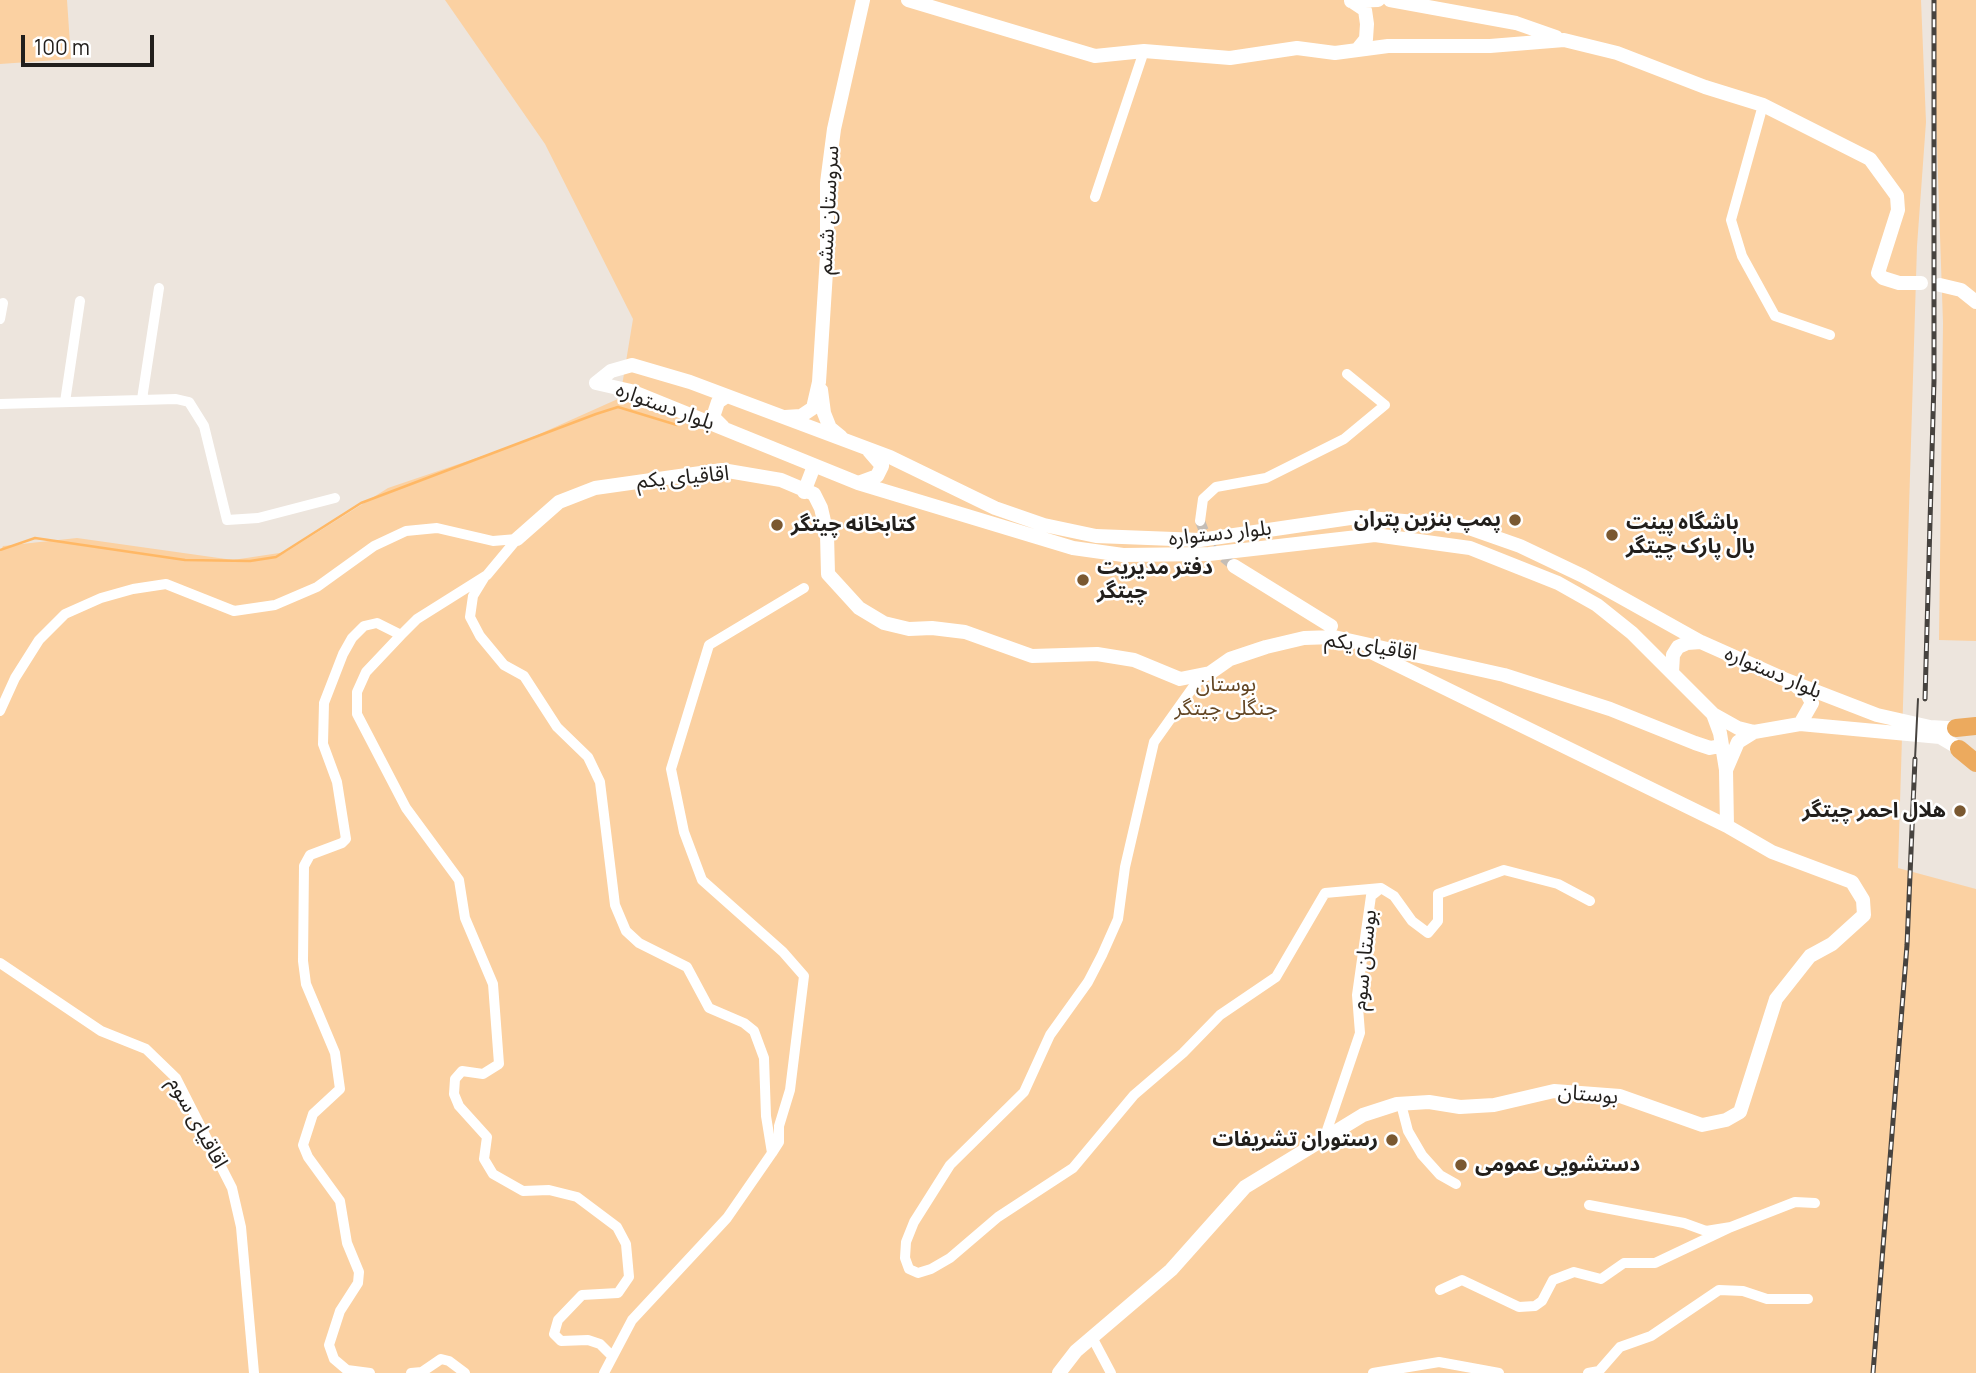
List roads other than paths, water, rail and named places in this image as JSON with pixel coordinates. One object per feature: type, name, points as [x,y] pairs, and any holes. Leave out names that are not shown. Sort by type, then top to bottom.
[{"type":"highway","points":[[1956,728],[1976,728]]},
{"type":"highway","points":[[1959,749],[1976,761]]},
{"type":"street","name":"سروستان ششم","points":[[820,382],[827,256],[827,183],[834,129],[863,0]]},
{"type":"street","points":[[908,0],[1096,56],[1144,51],[1230,58],[1297,48],[1335,54],[1388,46],[1490,47],[1564,40]]},
{"type":"street","points":[[1349,1],[1378,0]]},
{"type":"street","points":[[1390,0],[1516,23],[1564,40],[1617,53],[1705,87],[1763,104],[1870,159],[1897,196],[1898,210],[1878,273],[1883,278],[1899,283],[1921,283]]},
{"type":"street","points":[[1349,1],[1365,10],[1366,39],[1357,50]]},
{"type":"street","points":[[1095,197],[1144,51]]},
{"type":"street","points":[[1763,104],[1731,220],[1742,256],[1775,316],[1829,335]]},
{"type":"street","points":[[1940,285],[1961,290],[1976,302]]},
{"type":"street","points":[[142,399],[159,288]]},
{"type":"street","points":[[65,402],[80,301]]},
{"type":"street","points":[[0,319],[3,303]]},
{"type":"street","name":"بلوار دستواره","points":[[632,365],[727,396],[866,448],[995,508],[1044,525],[1096,536],[1200,540],[1357,517],[1463,526],[1520,546],[1583,576],[1701,642],[1784,679],[1877,715],[1935,732],[1800,724],[1754,732],[1713,714],[1672,672],[1597,605],[1516,564],[1470,548],[1375,535],[1209,554],[1123,555],[1073,548],[858,483],[631,391],[596,383],[611,371],[632,365]]},
{"type":"street","points":[[1200,521],[1203,499],[1216,487],[1266,478],[1344,439],[1385,405],[1347,374]]},
{"type":"street","points":[[783,418],[801,416],[813,408],[820,382]]},
{"type":"street","points":[[820,382],[824,414],[830,428],[847,442]]},
{"type":"street","points":[[725,430],[713,417],[718,402],[727,396]]},
{"type":"street","points":[[0,404],[142,399],[176,399],[189,402],[204,426],[228,520],[258,518],[335,498]]},
{"type":"street","points":[[858,483],[877,476],[881,466],[866,448]]},
{"type":"street","points":[[781,480],[790,456]]},
{"type":"street","points":[[804,492],[814,466]]},
{"type":"street","name":"اقاقیای یکم","points":[[517,538],[559,502],[596,488],[722,470],[781,480],[814,495],[821,508],[827,534],[828,574],[859,608],[884,624],[909,629],[932,628],[965,632],[1032,656],[1097,654],[1134,660],[1180,679],[1210,674],[1230,659],[1266,648],[1304,638],[1335,637],[1504,675],[1610,709],[1703,746],[1720,746]]},
{"type":"street","points":[[0,711],[15,678],[39,640],[65,614],[101,598],[166,584],[234,611],[275,605],[317,587],[374,546],[406,531],[437,528],[493,541],[517,538]]},
{"type":"street","points":[[517,538],[473,596],[471,617],[490,652],[524,676],[556,727],[588,757],[600,782],[615,905],[626,931],[639,943],[687,967],[709,1008],[744,1023],[754,1031],[760,1043],[772,1153]]},
{"type":"street","points":[[1234,566],[1331,626]]},
{"type":"street","points":[[487,575],[417,619],[366,672],[357,692],[357,714],[406,808],[459,880],[465,918],[493,984],[499,1064],[483,1074],[462,1072],[455,1079],[454,1094],[459,1106],[487,1137],[484,1159],[493,1174],[523,1191],[549,1190],[577,1197],[617,1227],[626,1244],[629,1277],[618,1293],[582,1295],[558,1320],[554,1334],[561,1341],[588,1340],[600,1343],[611,1355]]},
{"type":"street","points":[[604,1373],[611,1355],[632,1320],[727,1218],[779,1142],[779,1126],[790,1090],[804,976],[783,952],[702,880],[684,832],[671,769],[709,645],[804,588]]},
{"type":"street","points":[[370,1373],[347,1370],[334,1359],[328,1345],[340,1311],[358,1283],[359,1272],[346,1243],[340,1200],[308,1157],[303,1145],[313,1114],[340,1089],[335,1053],[306,984],[301,884],[304,866],[310,855],[346,839],[337,782],[323,744],[321,722],[328,687],[352,638],[364,626],[377,623],[401,635]]},
{"type":"street","points":[[1672,672],[1673,655],[1678,647],[1701,642]]},
{"type":"street","points":[[1373,653],[1727,826],[1726,771],[1720,733],[1713,714]]},
{"type":"street","points":[[1210,674],[1195,683],[1154,742],[1125,867],[1118,919],[1102,955],[1050,1035],[1024,1092],[950,1165],[914,1222],[906,1242],[905,1258],[909,1269],[918,1273],[950,1258],[999,1217],[1073,1168],[1134,1095],[1220,1015],[1276,977],[1325,894],[1381,888]]},
{"type":"street","points":[[1784,679],[1806,692],[1812,703],[1800,724]]},
{"type":"street","points":[[1935,732],[1956,728]]},
{"type":"street","points":[[1726,771],[1738,742],[1754,732]]},
{"type":"street","points":[[1935,732],[1959,749]]},
{"type":"street","name":"بوستان","points":[[1059,1373],[1076,1351],[1171,1270],[1245,1187],[1363,1115],[1401,1104],[1429,1102],[1460,1107],[1494,1105],[1554,1091],[1620,1096],[1702,1125],[1727,1120],[1740,1112],[1776,999],[1810,957],[1832,944],[1864,915],[1863,900],[1852,882],[1772,852],[1727,826]]},
{"type":"street","name":"بوستان سوم","points":[[1325,1136],[1360,1033],[1357,995],[1371,896],[1381,888],[1394,896],[1412,921],[1428,933],[1438,921],[1438,894],[1504,870],[1558,884],[1590,901]]},
{"type":"street","name":"اقاقیای سوم","points":[[0,963],[101,1031],[146,1049],[176,1078],[232,1188],[241,1227],[254,1373]]},
{"type":"street","points":[[1401,1104],[1408,1131],[1422,1155],[1440,1175],[1456,1184]]},
{"type":"street","points":[[1440,1290],[1462,1280],[1519,1307],[1535,1306],[1542,1301],[1553,1280],[1574,1272],[1601,1279],[1624,1264],[1655,1263],[1731,1227],[1795,1202],[1815,1203]]},
{"type":"street","points":[[1589,1205],[1684,1223],[1706,1231],[1731,1227]]},
{"type":"street","points":[[1588,1373],[1599,1371],[1620,1347],[1651,1336],[1719,1290],[1743,1291],[1767,1299],[1808,1299]]},
{"type":"street","points":[[1093,1339],[1111,1373]]},
{"type":"street","points":[[411,1373],[422,1372],[441,1359],[449,1361],[465,1373]]},
{"type":"street","points":[[1373,1373],[1439,1362],[1493,1372]]},
{"type":"waterway","points":[[0,550],[35,538],[185,560],[250,561],[276,557],[361,503],[596,414],[618,407],[677,425]]},
{"type":"tunnel","points":[[1200,521],[1210,547],[1234,566]]},
{"type":"tram line","points":[[1915,759],[1918,699]]},
{"type":"railway","points":[[1925,699],[1934,381],[1934,0]]},
{"type":"railway","points":[[1873,1373],[1907,945],[1915,759]]},
{"type":"place","name":"پمپ بنزین پتران","points":[[1515,520]]},
{"type":"place","name":"کتابخانه چیتگر","points":[[777,525]]},
{"type":"place","name":"باشگاه پینت بال پارک چیتگر","points":[[1612,535]]},
{"type":"place","name":"دفتر مدیریت چیتگر","points":[[1083,580]]},
{"type":"place","name":"هلال احمر چیتگر","points":[[1960,811]]},
{"type":"place","name":"رستوران تشریفات","points":[[1392,1140]]},
{"type":"place","name":"دستشویی عمومی","points":[[1461,1165]]},
{"type":"park label","name":"بوستان جنگلی چیتگر","points":[[1226,697]]}]
